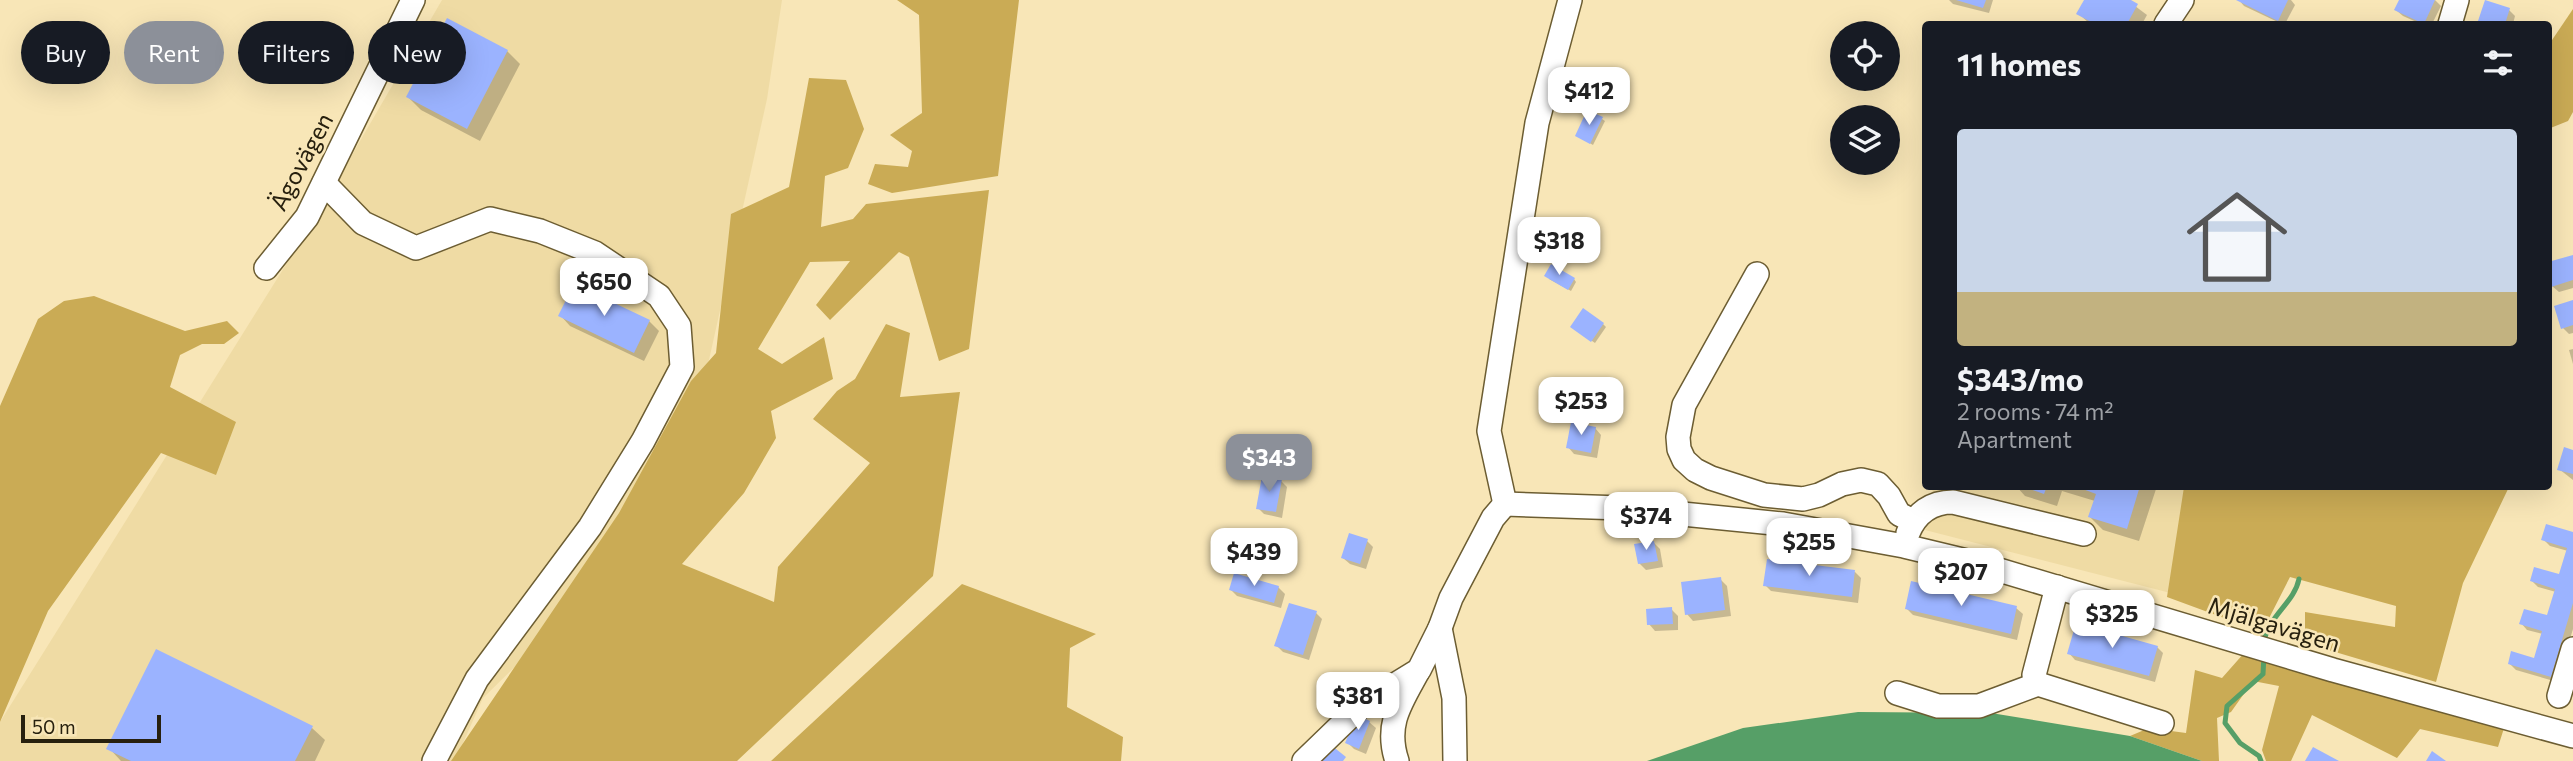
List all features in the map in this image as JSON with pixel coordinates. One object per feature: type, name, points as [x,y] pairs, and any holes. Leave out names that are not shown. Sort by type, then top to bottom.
[{"type":"street","name":"Ägovägen","points":[[266,268],[307,217],[413,0]]},
{"type":"street","points":[[1397,761],[1392,747],[1394,715],[1419,670],[1440,628],[1451,598],[1493,518],[1505,504],[1489,431],[1537,123],[1570,0]]},
{"type":"street","points":[[2168,21],[2182,0]]},
{"type":"street","points":[[2451,21],[2457,0]]},
{"type":"street","points":[[324,183],[363,223],[416,248],[490,219],[540,231],[595,253],[659,296],[680,327],[682,366],[643,441],[590,527],[477,679],[434,761]]},
{"type":"street","points":[[1757,274],[1685,405],[1678,437],[1684,460],[1695,470],[1711,478],[1764,495],[1803,499],[1842,484],[1861,480],[1878,484],[1889,496],[1899,514],[1913,521]]},
{"type":"street","points":[[1904,546],[1913,521],[1936,502],[1953,502],[2084,534]]},
{"type":"street","name":"Mjälgavägen","points":[[1505,504],[1622,508],[1783,524],[1904,546],[1979,564],[2333,670],[2573,736]]},
{"type":"street","points":[[2038,684],[2034,675],[2057,587]]},
{"type":"street","points":[[1440,628],[1454,698],[1455,761]]},
{"type":"street","points":[[2559,696],[2573,649]]},
{"type":"street","points":[[1304,761],[1362,705],[1419,670]]},
{"type":"street","points":[[1897,693],[1938,705],[1979,706],[2038,684],[2162,723]]},
{"type":"shaded area","points":[[442,0],[782,0],[767,99],[709,360],[575,608],[483,698],[455,761],[0,761],[0,722],[317,215],[393,84],[466,84],[466,21],[430,21]]},
{"type":"shaded area","points":[[897,0],[1019,0],[998,176],[892,193],[868,184],[875,164],[908,167],[912,151],[890,135],[922,113],[919,15]]},
{"type":"shaded area","points":[[2573,9],[2573,112],[2568,121],[2552,127],[2552,40]]},
{"type":"shaded area","points":[[809,78],[846,80],[864,129],[848,168],[825,176],[821,227],[853,219],[866,204],[989,190],[969,349],[939,361],[909,257],[899,252],[830,320],[816,305],[850,261],[810,262],[758,349],[782,364],[824,337],[833,379],[771,411],[776,438],[744,493],[682,564],[774,602],[778,567],[870,463],[813,419],[837,391],[855,379],[886,324],[910,333],[900,397],[960,392],[933,576],[737,761],[451,761],[619,513],[691,381],[716,353],[731,214],[789,187]]},
{"type":"shaded area","points":[[94,296],[185,331],[227,321],[239,333],[224,344],[202,344],[180,355],[170,387],[236,422],[216,475],[161,453],[48,611],[0,722],[0,406],[38,319],[64,301]]},
{"type":"shaded area","points":[[1932,490],[2206,490],[2190,598],[1925,530]]},
{"type":"shaded area","points":[[2183,490],[2508,490],[2463,583],[2436,682],[2305,643],[2305,612],[2395,627],[2396,606],[2290,577],[2262,632],[2167,597]]},
{"type":"shaded area","points":[[962,584],[1096,634],[1070,648],[1067,707],[1123,737],[1121,761],[771,761]]},
{"type":"shaded area","points":[[2245,652],[2505,725],[2498,747],[2420,729],[2397,758],[2312,715],[2291,761],[2266,761],[2262,750],[2279,686],[2253,681],[2231,712],[2217,718],[2219,761],[2202,761],[2130,736],[2149,728],[2186,733],[2195,670],[2222,678]]},
{"type":"shaded area","points":[[1858,712],[1991,713],[2130,736],[2202,761],[1647,761],[1743,728]]},
{"type":"building","points":[[1956,0],[1986,0],[1983,8]]},
{"type":"building","points":[[2084,0],[2131,0],[2138,4],[2129,21],[2089,21],[2076,14]]},
{"type":"building","points":[[2236,0],[2288,0],[2278,21]]},
{"type":"building","points":[[2399,0],[2435,0],[2425,21],[2418,21],[2394,10]]},
{"type":"building","points":[[2485,0],[2510,8],[2506,21],[2478,21]]},
{"type":"building","points":[[466,28],[508,50],[467,129],[406,97],[413,84],[466,84]]},
{"type":"building","points":[[1587,110],[1603,117],[1590,144],[1575,136]]},
{"type":"building","points":[[2573,255],[2573,280],[2552,287],[2552,261]]},
{"type":"building","points":[[1551,264],[1575,278],[1568,290],[1544,276]]},
{"type":"building","points":[[574,284],[650,320],[634,353],[558,316]]},
{"type":"building","points":[[2573,300],[2573,325],[2561,329],[2554,306]]},
{"type":"building","points":[[1583,308],[1604,323],[1591,342],[1570,327]]},
{"type":"building","points":[[1571,422],[1596,427],[1591,453],[1566,448]]},
{"type":"building","points":[[2564,447],[2573,450],[2573,474],[2557,470]]},
{"type":"building","points":[[1262,476],[1282,479],[1276,512],[1256,509]]},
{"type":"building","points":[[2086,490],[2139,490],[2127,529],[2088,517],[2096,494]]},
{"type":"building","points":[[2546,524],[2573,532],[2573,603],[2551,677],[2508,664],[2511,651],[2534,658],[2542,631],[2519,624],[2524,609],[2547,615],[2555,589],[2530,581],[2534,567],[2559,574],[2567,548],[2541,540]]},
{"type":"building","points":[[1349,533],[1368,539],[1360,564],[1341,558]]},
{"type":"building","points":[[1654,541],[1658,561],[1638,564],[1634,544]]},
{"type":"building","points":[[1233,542],[1259,544],[1258,562],[1232,560]]},
{"type":"building","points":[[1767,559],[1855,570],[1852,597],[1763,586]]},
{"type":"building","points":[[1234,573],[1279,586],[1274,603],[1229,590]]},
{"type":"building","points":[[1721,577],[1725,610],[1685,615],[1681,582]]},
{"type":"building","points":[[1911,581],[2017,606],[2011,634],[1905,609]]},
{"type":"building","points":[[1289,603],[1317,611],[1303,655],[1274,646]]},
{"type":"building","points":[[1672,607],[1673,624],[1647,625],[1646,609]]},
{"type":"building","points":[[2076,623],[2158,646],[2149,676],[2067,654]]},
{"type":"building","points":[[156,649],[313,726],[295,761],[131,761],[106,749]]},
{"type":"building","points":[[1357,715],[1370,721],[1359,749],[1345,743]]},
{"type":"building","points":[[1331,745],[1346,757],[1343,761],[1319,761]]},
{"type":"building","points":[[2313,747],[2339,761],[2305,761]]},
{"type":"building","points":[[2432,751],[2446,761],[2426,761]]},
{"type":"waterway","points":[[2264,645],[2269,627],[2292,596],[2299,579]]},
{"type":"waterway","points":[[2261,761],[2259,756],[2240,743],[2225,723],[2227,706],[2263,674],[2264,655]]}]
